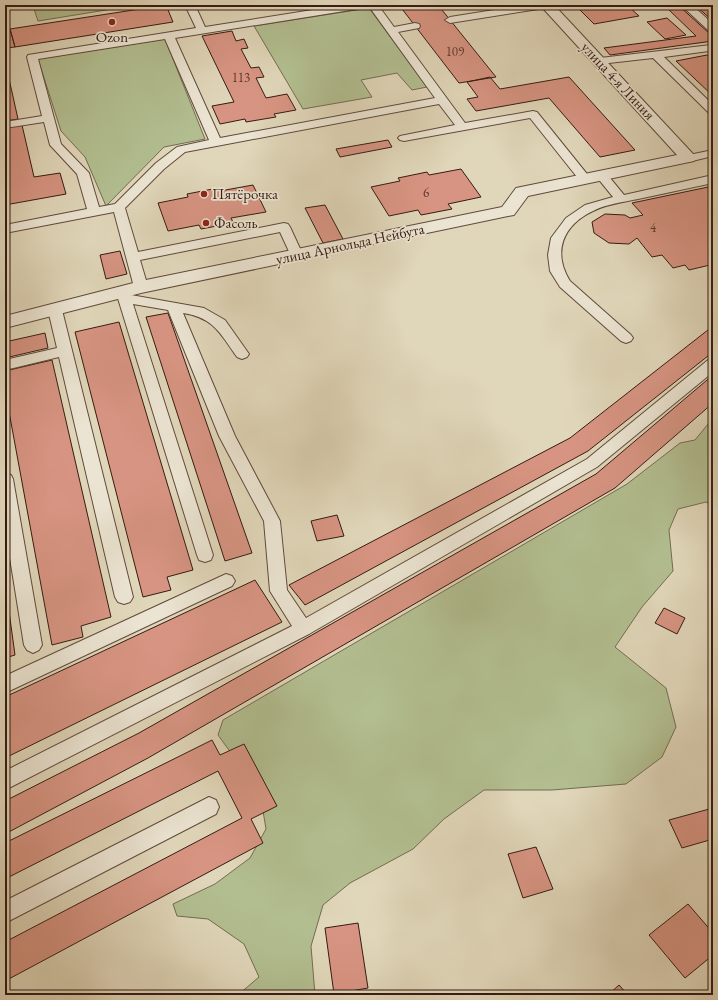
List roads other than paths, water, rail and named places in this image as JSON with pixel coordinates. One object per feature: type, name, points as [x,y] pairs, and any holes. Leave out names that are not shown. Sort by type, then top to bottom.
[{"type":"street","name":"улица 4-я Линия","points":[[546,5],[600,61],[688,158]]},
{"type":"street","name":"улица Арнольда Нейбута","points":[[5,322],[124,295],[142,287],[508,211],[522,192],[688,158]]},
{"type":"lane","points":[[190,5],[202,31]]},
{"type":"lane","points":[[94,212],[83,173],[56,145],[32,57],[363,5]]},
{"type":"lane","points":[[373,5],[462,127]]},
{"type":"lane","points":[[450,20],[546,5]]},
{"type":"lane","points":[[686,5],[713,28]]},
{"type":"lane","points":[[391,30],[415,26]]},
{"type":"lane","points":[[169,36],[216,142]]},
{"type":"lane","points":[[600,61],[712,48]]},
{"type":"lane","points":[[656,55],[713,111]]},
{"type":"lane","points":[[5,229],[119,207],[160,166],[182,149],[442,100]]},
{"type":"lane","points":[[404,138],[533,114],[593,177],[621,199]]},
{"type":"lane","points":[[5,125],[48,118]]},
{"type":"lane","points":[[688,158],[713,153]]},
{"type":"lane","points":[[626,338],[565,284],[557,271],[554,255],[557,238],[570,221],[589,208],[621,199],[713,179]]},
{"type":"lane","points":[[119,207],[142,287]]},
{"type":"lane","points":[[133,257],[284,226],[297,255]]},
{"type":"lane","points":[[124,295],[174,308],[199,311],[220,323],[242,354]]},
{"type":"lane","points":[[124,295],[205,555]]},
{"type":"lane","points":[[174,308],[226,436],[272,521],[279,591],[303,629]]},
{"type":"lane","points":[[55,310],[124,596]]},
{"type":"lane","points":[[5,365],[65,351]]},
{"type":"lane","points":[[5,781],[303,629],[592,463],[713,364]]},
{"type":"lane","points":[[5,479],[33,645]]},
{"type":"lane","points":[[5,685],[226,581]]},
{"type":"lane","points":[[5,912],[209,807]]},
{"type":"place","name":"Ozon","points":[[112,22]]},
{"type":"place","name":"Пятёрочка","points":[[204,194]]},
{"type":"place","name":"Фасоль","points":[[206,223]]}]
